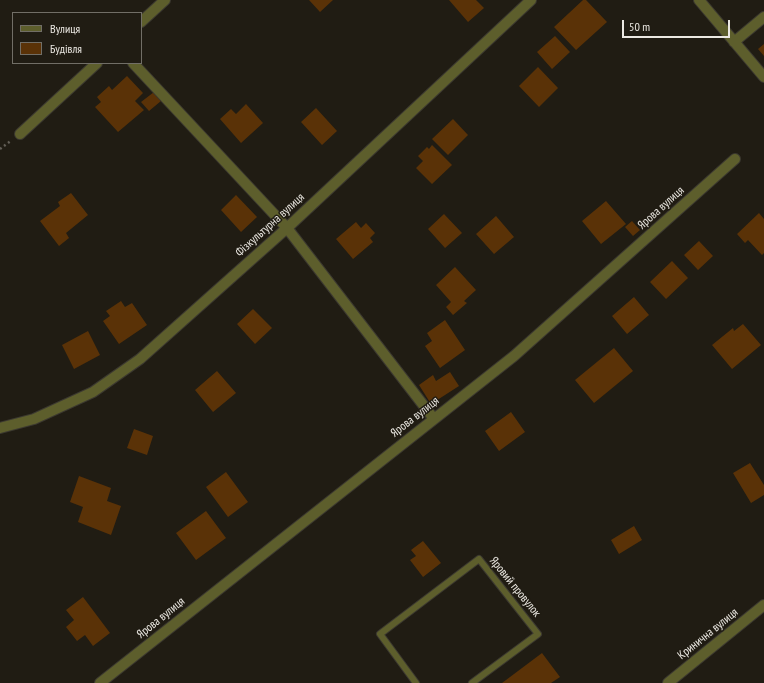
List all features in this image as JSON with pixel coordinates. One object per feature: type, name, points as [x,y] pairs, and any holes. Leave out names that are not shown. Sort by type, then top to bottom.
[{"type":"street","points":[[142,21],[165,0]]},
{"type":"street","name":"Фізкультурна вулиця","points":[[0,428],[34,419],[93,392],[140,359],[287,228],[532,0]]},
{"type":"street","points":[[699,0],[764,77]]},
{"type":"street","points":[[734,42],[764,17]]},
{"type":"street","points":[[20,134],[96,64]]},
{"type":"street","points":[[134,64],[287,228],[434,419]]},
{"type":"street","name":"Ярова вулиця","points":[[100,683],[514,356],[735,158]]},
{"type":"street","name":"Кринична вулиця","points":[[668,683],[764,605]]},
{"type":"lane","name":"Яровий провулок","points":[[416,683],[380,634],[479,559],[538,634],[472,683]]},
{"type":"building","points":[[309,0],[333,0],[320,12]]},
{"type":"building","points":[[449,0],[476,0],[484,8],[468,22]]},
{"type":"building","points":[[583,0],[586,0],[607,22],[576,50],[554,27]]},
{"type":"building","points":[[555,36],[570,52],[552,69],[537,52]]},
{"type":"building","points":[[764,44],[764,56],[758,49]]},
{"type":"building","points":[[538,67],[558,88],[539,107],[519,86]]},
{"type":"building","points":[[127,76],[143,93],[135,101],[144,110],[118,132],[95,107],[101,102],[97,97],[109,86],[112,90]]},
{"type":"building","points":[[154,92],[161,101],[149,111],[141,102]]},
{"type":"building","points":[[246,104],[263,123],[241,143],[220,119],[231,109],[236,114]]},
{"type":"building","points":[[316,108],[337,131],[322,145],[301,122]]},
{"type":"building","points":[[453,119],[468,135],[448,155],[432,139]]},
{"type":"building","points":[[432,145],[452,165],[432,184],[416,168],[423,161],[418,156],[427,147],[429,149]]},
{"type":"building","points":[[71,193],[88,215],[66,233],[69,238],[59,246],[40,221],[60,206],[58,202]]},
{"type":"building","points":[[236,195],[257,217],[241,232],[221,210]]},
{"type":"building","points":[[606,201],[626,224],[601,244],[582,221]]},
{"type":"building","points":[[759,213],[764,219],[764,253],[762,255],[748,240],[745,243],[737,234]]},
{"type":"building","points":[[444,214],[462,233],[445,248],[428,229]]},
{"type":"building","points":[[496,216],[514,237],[494,254],[476,234]]},
{"type":"building","points":[[632,221],[640,230],[633,236],[625,227]]},
{"type":"building","points":[[356,222],[361,228],[366,223],[375,233],[370,238],[373,242],[353,259],[336,239]]},
{"type":"building","points":[[699,241],[713,256],[698,270],[684,255]]},
{"type":"building","points":[[672,261],[688,278],[666,299],[650,282]]},
{"type":"building","points":[[455,267],[476,290],[464,301],[467,303],[453,315],[446,307],[451,302],[436,285]]},
{"type":"building","points":[[634,297],[649,315],[627,334],[612,316]]},
{"type":"building","points":[[121,301],[125,307],[132,303],[147,325],[119,344],[103,321],[110,316],[106,311]]},
{"type":"building","points":[[253,309],[272,328],[255,344],[237,324]]},
{"type":"building","points":[[445,320],[465,350],[440,368],[425,346],[432,341],[427,333]]},
{"type":"building","points":[[743,324],[761,345],[732,369],[712,345],[733,328],[734,331]]},
{"type":"building","points":[[88,331],[100,355],[74,369],[62,345]]},
{"type":"building","points":[[614,348],[633,371],[594,403],[575,380]]},
{"type":"building","points":[[217,371],[236,393],[213,412],[195,390]]},
{"type":"building","points":[[450,372],[459,386],[431,404],[419,385],[433,375],[436,381]]},
{"type":"building","points":[[511,412],[525,432],[499,451],[485,431]]},
{"type":"building","points":[[134,429],[153,436],[147,455],[127,448]]},
{"type":"building","points":[[750,463],[764,485],[764,495],[751,503],[733,473]]},
{"type":"building","points":[[226,472],[248,502],[228,517],[206,487]]},
{"type":"building","points":[[79,476],[111,488],[107,501],[121,506],[111,535],[78,522],[83,507],[70,502]]},
{"type":"building","points":[[206,511],[226,538],[196,560],[176,533]]},
{"type":"building","points":[[634,526],[642,540],[619,554],[611,540]]},
{"type":"building","points":[[423,541],[441,563],[423,577],[410,560],[416,556],[411,550]]},
{"type":"building","points":[[83,597],[110,633],[93,646],[85,635],[77,641],[66,627],[74,620],[66,610]]},
{"type":"building","points":[[542,653],[560,677],[551,683],[502,683]]}]
